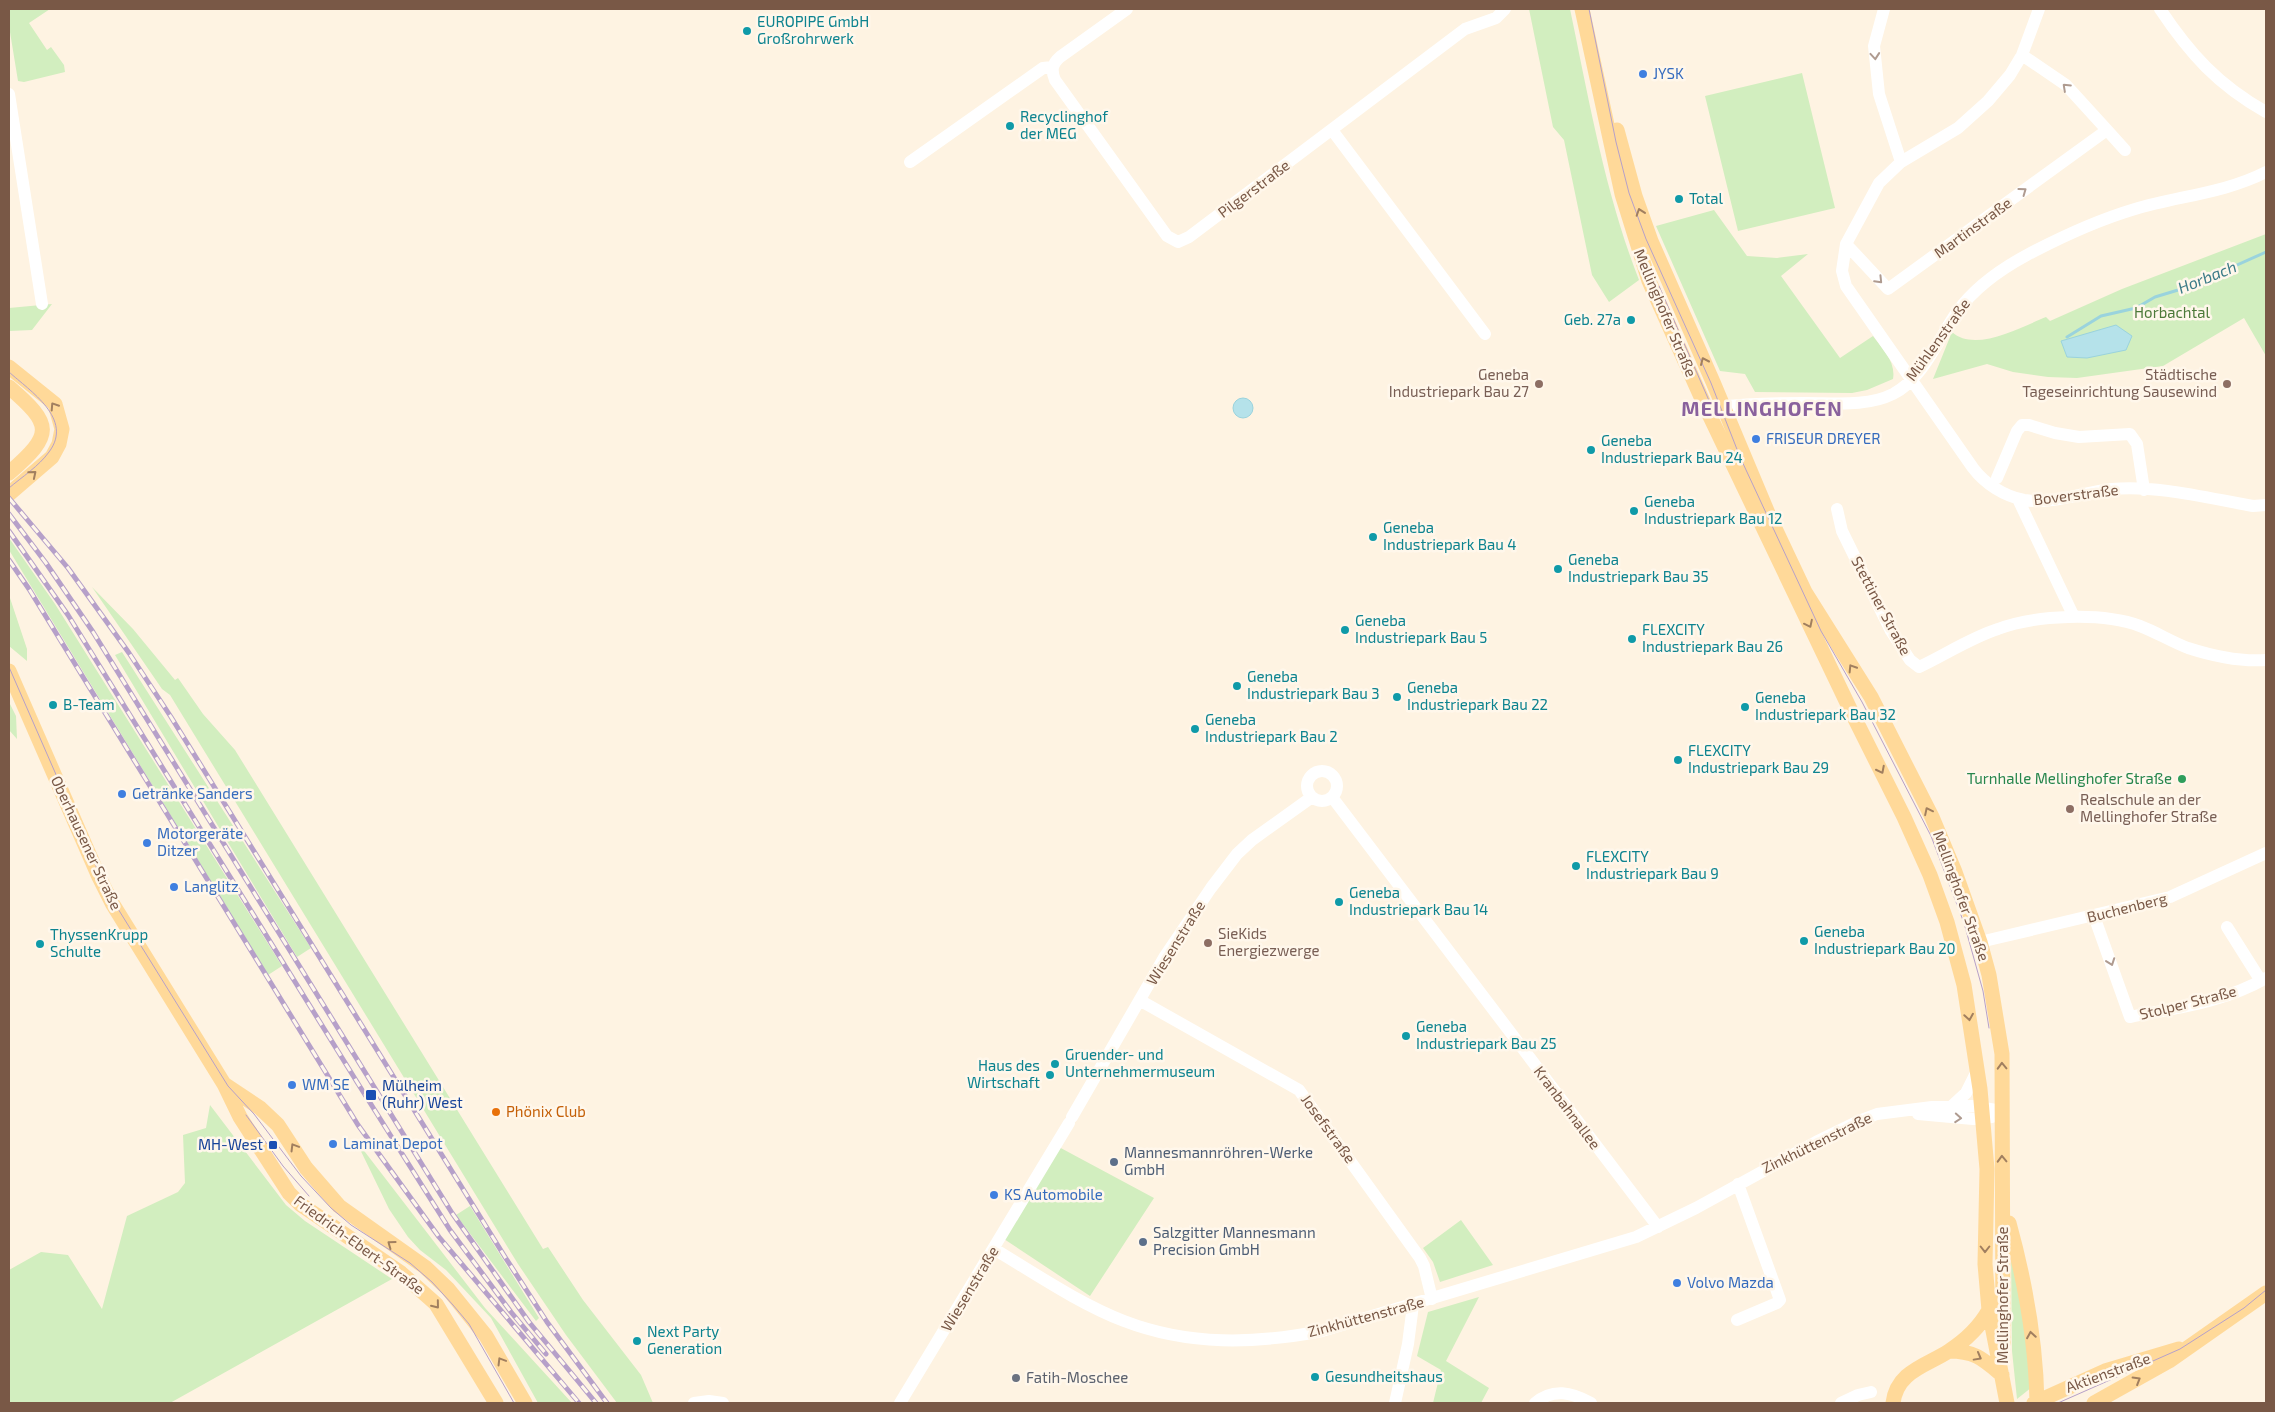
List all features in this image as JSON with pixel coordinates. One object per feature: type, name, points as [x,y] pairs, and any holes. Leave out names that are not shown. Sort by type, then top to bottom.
[{"type":"main road","name":"Mellinghofer Straße","points":[[1582,9],[1609,143],[1636,244],[1664,318],[1823,654],[1904,816],[1930,875],[1958,962],[1982,1112],[1987,1170],[1986,1264],[1989,1310],[2002,1375]]},
{"type":"main road","name":"Mellinghofer Straße","points":[[1591,9],[1620,143],[1635,196],[1651,241],[1749,469],[1805,592],[1871,697],[1932,818],[1955,872],[1980,942],[1997,1016],[2002,1054],[2002,1375]]},
{"type":"main road","points":[[9,367],[55,404],[62,429],[56,452],[48,462],[9,494]]},
{"type":"main road","points":[[9,387],[37,412],[42,425],[41,437],[35,449],[9,473]]},
{"type":"main road","points":[[1823,654],[1839,647]]},
{"type":"main road","name":"Oberhausener Straße","points":[[9,672],[112,903],[224,1084],[240,1117],[253,1138]]},
{"type":"main road","points":[[1978,1078],[1992,1093],[2003,1094]]},
{"type":"main road","name":"Oberhausener Straße","points":[[224,1084],[260,1108]]},
{"type":"main road","name":"Friedrich-Ebert-Straße","points":[[260,1108],[285,1133],[306,1168],[338,1206],[425,1267],[448,1288],[486,1336],[525,1403]]},
{"type":"main road","name":"Friedrich-Ebert-Straße","points":[[253,1138],[278,1177],[300,1204],[402,1273],[436,1304],[496,1403]]},
{"type":"main road","points":[[2003,1202],[2016,1248],[2032,1336],[2036,1370],[2036,1403]]},
{"type":"main road","name":"Aktienstraße","points":[[2094,1403],[2138,1379],[2244,1310],[2266,1293]]},
{"type":"main road","points":[[1893,1403],[1897,1388],[1903,1379],[1913,1370],[1949,1351],[1973,1334],[1989,1310]]},
{"type":"main road","name":"Aktienstraße","points":[[2036,1403],[2069,1386],[2105,1371],[2185,1348]]},
{"type":"main road","points":[[1949,1351],[1966,1351],[1980,1357],[2002,1375],[2007,1403]]},
{"type":"main road","points":[[2036,1370],[2051,1382],[2069,1386]]},
{"type":"street","points":[[910,162],[1044,68],[1052,67],[1054,62],[1060,57],[1127,9]]},
{"type":"street","name":"Pilgerstraße","points":[[1052,67],[1054,80],[1168,236],[1178,242],[1189,238],[1465,29],[1496,18],[1505,9]]},
{"type":"street","points":[[1884,9],[1874,46],[1879,94],[1901,162]]},
{"type":"street","points":[[1846,244],[1880,183],[1901,162],[1958,128],[1988,101],[2004,82],[2022,55],[2040,9]]},
{"type":"street","points":[[2160,9],[2182,42],[2204,66],[2226,86],[2266,112]]},
{"type":"street","points":[[2022,55],[2066,85],[2125,150]]},
{"type":"street","points":[[9,96],[42,304]]},
{"type":"street","points":[[1332,130],[1485,334]]},
{"type":"street","name":"Martinstraße","points":[[1846,244],[1888,289],[2107,130]]},
{"type":"street","name":"Mühlenstraße","points":[[1706,408],[1864,402],[1892,395],[1912,379],[1926,362],[1963,304],[1989,279],[2009,265],[2113,217],[2136,209],[2236,184],[2266,172]]},
{"type":"street","name":"Boverstraße","points":[[1846,244],[1842,271],[1846,286],[1977,473],[1994,487],[2018,498],[2040,501],[2112,489],[2144,490],[2253,506],[2266,505]]},
{"type":"street","points":[[1997,478],[2017,430],[2022,426],[2029,425],[2055,433],[2079,436],[2130,434],[2137,444],[2144,490]]},
{"type":"street","points":[[2018,498],[2074,617]]},
{"type":"street","name":"Stettiner Straße","points":[[1837,509],[1842,531],[1891,631],[1910,660],[1919,667],[1997,629],[2032,620],[2074,617],[2132,623],[2187,647],[2215,655],[2228,658],[2266,660]]},
{"type":"street","points":[[1316,773],[1330,774],[1336,782],[1336,792],[1332,797],[1320,801],[1312,797],[1308,790],[1308,780],[1316,773]]},
{"type":"street","name":"Wiesenstraße","points":[[900,1403],[994,1249],[1140,1001],[1164,956],[1237,854],[1252,840],[1312,797]]},
{"type":"street","name":"Kranbahnallee","points":[[1332,797],[1658,1227]]},
{"type":"street","name":"Buchenberg","points":[[1980,942],[2170,897],[2266,853]]},
{"type":"street","name":"Stolper Straße","points":[[2094,916],[2130,1017],[2213,999],[2264,980],[2228,927]]},
{"type":"street","name":"Josefstraße","points":[[1140,1001],[1299,1090],[1420,1258],[1424,1266],[1432,1299]]},
{"type":"street","points":[[1952,1106],[1978,1078]]},
{"type":"street","name":"Zinkhüttenstraße","points":[[994,1249],[1106,1313],[1150,1329],[1197,1339],[1237,1342],[1286,1338],[1413,1309],[1432,1299],[1626,1240],[1658,1227],[1860,1120],[1885,1112],[1952,1106],[1982,1112]]},
{"type":"street","name":"Zinkhüttenstraße","points":[[1899,1110],[1934,1116],[1982,1112],[2002,1113]]},
{"type":"street","points":[[1736,1320],[1780,1300],[1738,1184]]},
{"type":"street","points":[[1395,1403],[1408,1344],[1413,1309]]},
{"type":"street","points":[[1535,1403],[1546,1395],[1557,1392],[1578,1396],[1591,1403]]},
{"type":"street","points":[[1841,1403],[1858,1395],[1871,1392]]},
{"type":"street","points":[[694,1403],[709,1401],[723,1403]]},
{"type":"green space","points":[[9,9],[50,9],[29,23],[47,50],[51,47],[64,65],[65,72],[24,82],[18,81],[9,26]]},
{"type":"green space","points":[[1529,9],[1570,9],[1607,180],[1639,280],[1609,302],[1592,275],[1564,140],[1553,127]]},
{"type":"green space","points":[[1802,73],[1835,208],[1738,231],[1705,96]]},
{"type":"green space","points":[[1714,210],[1747,256],[1777,258],[1808,254],[1781,276],[1840,358],[1873,336],[1891,361],[1893,379],[1867,390],[1852,393],[1755,392],[1745,374],[1720,371],[1656,226]]},
{"type":"green space","name":"Horbachtal","points":[[2266,234],[2266,356],[2244,318],[2163,366],[2077,378],[2048,377],[2013,372],[1987,364],[1933,379],[1952,332],[1962,338],[1973,340],[1985,339],[2011,332],[2046,317],[2050,321],[2122,289]]},
{"type":"green space","points":[[52,304],[32,330],[9,331],[9,308]]},
{"type":"green space","points":[[9,538],[55,604],[282,966],[268,975],[9,550]]},
{"type":"green space","points":[[92,587],[133,629],[175,680],[178,678],[203,714],[235,750],[543,1249],[548,1247],[583,1300],[641,1375],[653,1403],[617,1403],[566,1335],[518,1264],[170,695],[162,689]]},
{"type":"green space","points":[[9,595],[27,649],[27,661],[9,646]]},
{"type":"green space","points":[[122,652],[311,948],[297,957],[115,655]]},
{"type":"green space","points":[[9,702],[16,716],[17,739],[9,730]]},
{"type":"green space","points":[[210,1105],[286,1205],[305,1221],[392,1279],[170,1403],[9,1403],[9,1270],[41,1252],[68,1255],[102,1309],[127,1216],[178,1192],[185,1183],[183,1135],[206,1128]]},
{"type":"green space","points":[[355,1139],[485,1308],[572,1403],[538,1403],[491,1318],[446,1270],[420,1250],[408,1237],[389,1209]]},
{"type":"green space","points":[[1057,1146],[1154,1198],[1090,1296],[1004,1239]]},
{"type":"green space","points":[[470,1206],[539,1318],[536,1321],[456,1215]]},
{"type":"green space","points":[[1461,1220],[1493,1265],[1440,1282],[1433,1262],[1423,1248]]},
{"type":"green space","points":[[2011,1249],[2028,1337],[2032,1387],[2017,1399],[2012,1351]]},
{"type":"green space","points":[[1479,1297],[1446,1361],[1489,1388],[1481,1403],[1433,1403],[1441,1370],[1417,1356],[1428,1312]]},
{"type":"water","points":[[2116,325],[2132,336],[2126,350],[2087,358],[2067,357],[2061,341]]},
{"type":"water","points":[[1243,398],[1250,401],[1253,408],[1250,415],[1243,418],[1236,415],[1233,408],[1236,401]]},
{"type":"waterway","name":"Horbach","points":[[2067,337],[2101,316],[2136,308],[2155,297],[2188,287],[2266,252]]},
{"type":"tram line","points":[[1589,9],[1616,142],[1629,193],[1646,239],[1711,383],[1740,457],[1821,631],[1862,702],[1931,836],[1964,923],[1983,991],[1989,1028]]},
{"type":"tram line","points":[[1659,286],[1714,412]]},
{"type":"tram line","points":[[9,372],[46,407],[53,417],[56,428],[55,440],[49,452],[35,467],[9,488]]},
{"type":"tram line","points":[[9,667],[99,873],[115,904],[228,1086],[254,1114],[301,1176],[331,1208],[351,1225],[410,1263],[432,1282],[453,1305],[469,1324],[514,1403]]},
{"type":"tram line","points":[[246,1115],[283,1166],[309,1196]]},
{"type":"tram line","points":[[2058,1403],[2180,1349],[2244,1308],[2266,1290]]},
{"type":"railway","points":[[9,498],[68,568],[129,653],[171,717],[505,1257],[547,1322],[607,1403]]},
{"type":"railway","points":[[9,514],[46,563],[93,632],[452,1213],[529,1322],[596,1403]]},
{"type":"railway","points":[[9,531],[68,615],[450,1230],[511,1312],[546,1354]]},
{"type":"railway","points":[[9,560],[29,589],[358,1125],[439,1237],[579,1403]]},
{"type":"place","name":"EUROPIPE GmbH Großrohrwerk","points":[[747,31]]},
{"type":"place","name":"JYSK","points":[[1643,74]]},
{"type":"place","name":"Recyclinghof der MEG","points":[[1010,126]]},
{"type":"place","name":"Total","points":[[1679,199]]},
{"type":"place","name":"Geb. 27a","points":[[1631,320]]},
{"type":"place","name":"Geneba Industriepark Bau 27","points":[[1539,384]]},
{"type":"place","name":"Städtische Tageseinrichtung Sausewind","points":[[2227,384]]},
{"type":"place","name":"FRISEUR DREYER","points":[[1756,439]]},
{"type":"place","name":"Geneba Industriepark Bau 24","points":[[1591,450]]},
{"type":"place","name":"Geneba Industriepark Bau 12","points":[[1634,511]]},
{"type":"place","name":"Geneba Industriepark Bau 4","points":[[1373,537]]},
{"type":"place","name":"Geneba Industriepark Bau 35","points":[[1558,569]]},
{"type":"place","name":"Geneba Industriepark Bau 5","points":[[1345,630]]},
{"type":"place","name":"FLEXCITY Industriepark Bau 26","points":[[1632,639]]},
{"type":"place","name":"Geneba Industriepark Bau 3","points":[[1237,686]]},
{"type":"place","name":"Geneba Industriepark Bau 22","points":[[1397,697]]},
{"type":"place","name":"B-Team","points":[[53,705]]},
{"type":"place","name":"Geneba Industriepark Bau 32","points":[[1745,707]]},
{"type":"place","name":"Geneba Industriepark Bau 2","points":[[1195,729]]},
{"type":"place","name":"FLEXCITY Industriepark Bau 29","points":[[1678,760]]},
{"type":"place","name":"Turnhalle Mellinghofer Straße","points":[[2182,779]]},
{"type":"place","name":"Getränke Sanders","points":[[122,794]]},
{"type":"place","name":"Realschule an der Mellinghofer Straße","points":[[2070,809]]},
{"type":"place","name":"Motorgeräte Ditzer","points":[[147,843]]},
{"type":"place","name":"FLEXCITY Industriepark Bau 9","points":[[1576,866]]},
{"type":"place","name":"Langlitz","points":[[174,887]]},
{"type":"place","name":"Geneba Industriepark Bau 14","points":[[1339,902]]},
{"type":"place","name":"Geneba Industriepark Bau 20","points":[[1804,941]]},
{"type":"place","name":"SieKids Energiezwerge","points":[[1208,943]]},
{"type":"place","name":"ThyssenKrupp Schulte","points":[[40,944]]},
{"type":"place","name":"Geneba Industriepark Bau 25","points":[[1406,1036]]},
{"type":"place","name":"Gruender- und Unternehmermuseum","points":[[1055,1064]]},
{"type":"place","name":"Haus des Wirtschaft","points":[[1050,1075]]},
{"type":"place","name":"WM SE","points":[[292,1085]]},
{"type":"place","name":"Mülheim (Ruhr) West","points":[[371,1095]]},
{"type":"place","name":"Phönix Club","points":[[496,1112]]},
{"type":"place","name":"Laminat Depot","points":[[333,1144]]},
{"type":"place","name":"MH-West","points":[[273,1145]]},
{"type":"place","name":"Mannesmannröhren-Werke GmbH","points":[[1114,1162]]},
{"type":"place","name":"KS Automobile","points":[[994,1195]]},
{"type":"place","name":"Salzgitter Mannesmann Precision GmbH","points":[[1143,1242]]},
{"type":"place","name":"Volvo Mazda","points":[[1677,1283]]},
{"type":"place","name":"Next Party Generation","points":[[637,1341]]},
{"type":"place","name":"Gesundheitshaus","points":[[1315,1377]]},
{"type":"place","name":"Fatih-Moschee","points":[[1016,1378]]},
{"type":"district","name":"MELLINGHOFEN","points":[[1762,409]]}]
